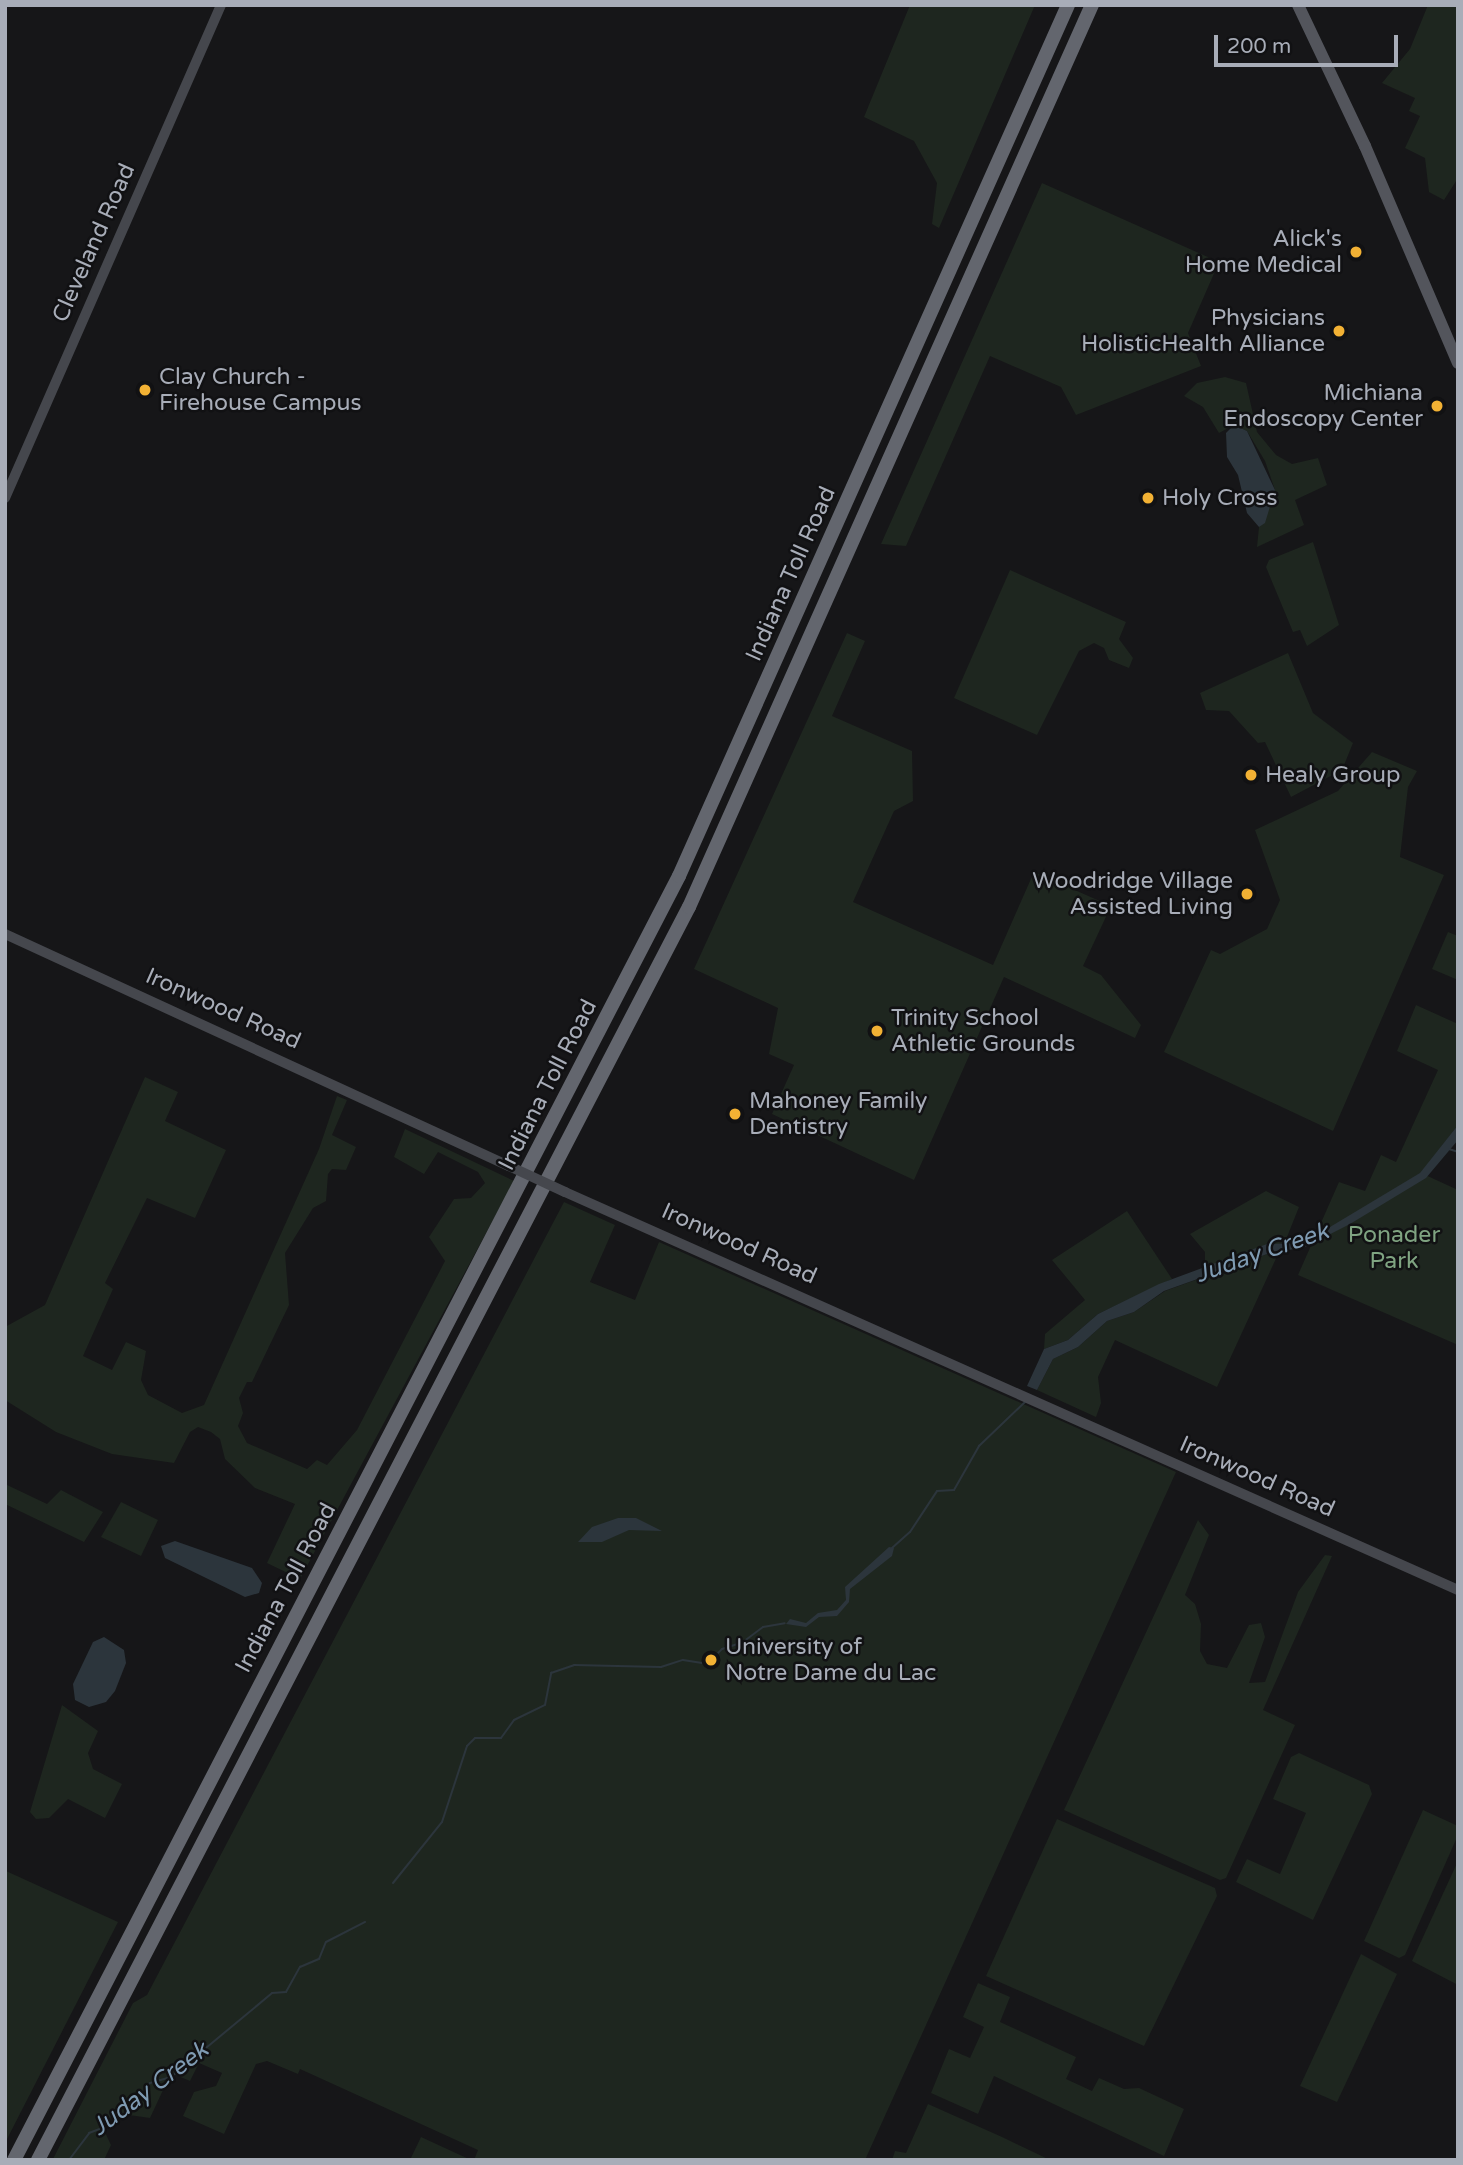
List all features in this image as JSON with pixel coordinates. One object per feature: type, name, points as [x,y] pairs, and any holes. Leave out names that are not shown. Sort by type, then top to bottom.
[{"type":"highway","name":"Indiana Toll Road","points":[[13,2160],[680,876],[1069,5]]},
{"type":"highway","name":"Indiana Toll Road","points":[[38,2160],[684,917],[1092,5]]},
{"type":"main road","name":"Cleveland Road","points":[[5,498],[222,5]]},
{"type":"main road","points":[[1298,5],[1381,181],[1458,363]]},
{"type":"main road","name":"Ironwood Road","points":[[5,934],[565,1192],[1458,1590]]},
{"type":"green space","points":[[910,5],[1035,5],[939,228],[932,224],[937,183],[914,141],[864,117]]},
{"type":"green space","points":[[1428,5],[1458,5],[1458,178],[1444,200],[1429,192],[1425,158],[1405,148],[1420,116],[1409,111],[1415,98],[1382,83],[1410,49]]},
{"type":"green space","points":[[1042,183],[1219,262],[1188,333],[1201,366],[1076,415],[1061,387],[990,356],[906,546],[881,544]]},
{"type":"green space","points":[[1225,377],[1246,383],[1257,432],[1276,455],[1292,464],[1318,458],[1327,485],[1295,500],[1304,525],[1257,547],[1259,527],[1275,490],[1265,461],[1247,431],[1234,425],[1219,433],[1203,407],[1184,396],[1197,383]]},
{"type":"green space","points":[[1313,542],[1339,625],[1307,646],[1300,630],[1293,632],[1266,567],[1269,560]]},
{"type":"green space","points":[[1010,570],[1126,622],[1119,639],[1133,658],[1129,668],[1109,660],[1104,648],[1094,643],[1079,651],[1037,735],[954,698]]},
{"type":"green space","name":"Trinity School Athletic Grounds","points":[[847,633],[865,641],[832,716],[912,751],[913,801],[894,811],[853,902],[993,965],[1034,872],[1111,906],[1083,966],[1101,975],[1141,1025],[1135,1038],[1004,977],[914,1180],[772,1114],[794,1065],[769,1054],[778,1008],[694,969]]},
{"type":"green space","points":[[1288,653],[1313,713],[1353,743],[1342,770],[1291,797],[1265,742],[1258,743],[1229,711],[1206,710],[1200,693]]},
{"type":"green space","points":[[1372,752],[1417,771],[1408,787],[1400,857],[1444,875],[1333,1131],[1164,1052],[1211,950],[1220,954],[1267,929],[1280,900],[1255,830],[1338,791]]},
{"type":"green space","points":[[1448,932],[1458,936],[1458,980],[1432,969]]},
{"type":"green space","name":"Ponader Park","points":[[1416,1005],[1458,1024],[1458,1125],[1421,1173],[1458,1190],[1458,1345],[1298,1275],[1339,1182],[1365,1191],[1381,1155],[1396,1162],[1438,1070],[1397,1051]]},
{"type":"green space","points":[[145,1077],[178,1092],[165,1121],[226,1150],[195,1218],[147,1198],[105,1283],[113,1289],[83,1356],[112,1370],[126,1342],[146,1351],[141,1380],[148,1395],[182,1413],[204,1405],[319,1149],[337,1096],[347,1100],[332,1135],[356,1147],[346,1170],[332,1169],[328,1174],[326,1201],[313,1208],[285,1253],[289,1305],[252,1382],[247,1382],[239,1398],[243,1413],[238,1426],[247,1443],[307,1469],[317,1460],[327,1465],[357,1430],[445,1261],[429,1237],[454,1199],[471,1198],[485,1183],[478,1172],[438,1152],[424,1174],[394,1157],[405,1129],[514,1181],[300,1579],[267,1563],[295,1504],[255,1488],[225,1459],[220,1439],[211,1432],[198,1427],[190,1432],[174,1463],[112,1454],[56,1432],[5,1400],[5,1327],[45,1305]]},
{"type":"green space","points":[[1266,1191],[1299,1207],[1285,1242],[1205,1268],[1205,1252],[1190,1234]]},
{"type":"green space","name":"University of Notre Dame du Lac","points":[[564,1202],[615,1225],[590,1282],[635,1300],[659,1242],[1176,1472],[865,2160],[474,2160],[478,2150],[300,2069],[298,2074],[267,2061],[256,2064],[224,2134],[183,2116],[194,2092],[216,2086],[222,2073],[199,2063],[190,2081],[171,2073],[150,2118],[115,2113],[102,2126],[111,2145],[104,2160],[53,2159],[133,2003],[147,1995]]},
{"type":"green space","points":[[1127,1211],[1172,1279],[1098,1314],[1068,1340],[1044,1349],[1045,1334],[1085,1300],[1052,1260]]},
{"type":"green space","points":[[1279,1252],[1217,1387],[1115,1340],[1098,1377],[1101,1403],[1096,1417],[1037,1390],[1053,1359],[1078,1347],[1107,1321],[1134,1312],[1165,1291]]},
{"type":"green space","points":[[5,1484],[47,1504],[61,1490],[103,1512],[84,1542],[5,1504]]},
{"type":"green space","points":[[121,1502],[158,1520],[141,1556],[101,1537]]},
{"type":"green space","points":[[1198,1520],[1209,1535],[1185,1595],[1195,1604],[1201,1624],[1200,1651],[1207,1664],[1227,1668],[1249,1625],[1261,1623],[1265,1637],[1249,1683],[1265,1682],[1298,1592],[1325,1555],[1332,1556],[1263,1710],[1295,1725],[1226,1878],[1220,1880],[1064,1810]]},
{"type":"green space","points":[[62,1705],[98,1731],[88,1753],[93,1769],[122,1784],[105,1818],[68,1799],[49,1818],[36,1819],[30,1812]]},
{"type":"green space","points":[[1299,1753],[1369,1785],[1372,1794],[1313,1920],[1236,1882],[1247,1859],[1280,1874],[1306,1813],[1273,1799],[1291,1757]]},
{"type":"green space","points":[[1423,1810],[1458,1826],[1458,1835],[1405,1955],[1399,1958],[1364,1941]]},
{"type":"green space","points":[[1057,1819],[1215,1888],[1217,1896],[1144,2046],[986,1976]]},
{"type":"green space","points":[[1458,1861],[1458,1985],[1412,1961]]},
{"type":"green space","points":[[5,1872],[118,1922],[5,2143]]},
{"type":"green space","points":[[1361,1954],[1397,1974],[1337,2102],[1300,2086]]},
{"type":"green space","points":[[978,1983],[1010,1997],[1000,2022],[1076,2057],[1066,2079],[1092,2091],[1099,2078],[1124,2089],[1139,2088],[1184,2109],[1164,2156],[994,2076],[978,2114],[931,2093],[949,2049],[970,2058],[984,2027],[963,2017]]},
{"type":"green space","points":[[928,2104],[1050,2160],[892,2160],[895,2151],[906,2153]]},
{"type":"green space","points":[[421,2137],[471,2160],[410,2160]]},
{"type":"water","points":[[1234,425],[1247,431],[1275,490],[1265,523],[1259,527],[1247,513],[1238,475],[1227,457],[1226,433]]},
{"type":"water","points":[[1458,1125],[1458,1140],[1426,1178],[1350,1224],[1303,1248],[1273,1252],[1164,1291],[1134,1312],[1107,1321],[1078,1347],[1053,1359],[1037,1390],[1027,1386],[1044,1349],[1068,1340],[1098,1314],[1159,1284],[1267,1244],[1296,1243],[1320,1233],[1420,1173]]},
{"type":"water","points":[[618,1518],[636,1518],[662,1531],[629,1530],[602,1542],[578,1542],[592,1527]]},
{"type":"water","points":[[175,1541],[252,1568],[262,1583],[259,1593],[245,1597],[165,1558],[161,1546]]},
{"type":"water","points":[[889,1547],[894,1548],[892,1556],[850,1589],[849,1602],[837,1616],[819,1617],[806,1627],[786,1624],[790,1619],[806,1623],[818,1613],[837,1610],[846,1600],[845,1587]]},
{"type":"water","points":[[104,1637],[124,1650],[126,1663],[115,1691],[106,1702],[89,1707],[75,1700],[73,1684],[93,1642]]},
{"type":"waterway","points":[[1449,1149],[1458,1152]]},
{"type":"waterway","name":"Juday Creek","points":[[892,1548],[910,1532],[937,1491],[954,1490],[979,1446],[1025,1402]]},
{"type":"waterway","name":"Juday Creek","points":[[393,1883],[442,1822],[467,1746],[475,1738],[501,1738],[514,1720],[545,1705],[551,1673],[574,1665],[661,1667],[683,1660],[707,1664],[722,1649],[743,1642],[763,1627],[785,1623]]},
{"type":"waterway","name":"Juday Creek","points":[[69,2160],[89,2133],[110,2125],[141,2099],[150,2083],[171,2077],[272,1993],[286,1992],[300,1967],[319,1959],[326,1942],[365,1922]]},
{"type":"place","name":"Alick's Home Medical","points":[[1356,252]]},
{"type":"place","name":"Physicians HolisticHealth Alliance","points":[[1339,331]]},
{"type":"place","name":"Clay Church - Firehouse Campus","points":[[145,390]]},
{"type":"place","name":"Michiana Endoscopy Center","points":[[1437,406]]},
{"type":"place","name":"Holy Cross","points":[[1148,498]]},
{"type":"place","name":"Healy Group","points":[[1251,775]]},
{"type":"place","name":"Woodridge Village Assisted Living","points":[[1247,894]]},
{"type":"place","name":"Trinity School Athletic Grounds","points":[[877,1031]]},
{"type":"place","name":"Mahoney Family Dentistry","points":[[735,1114]]},
{"type":"place","name":"University of Notre Dame du Lac","points":[[711,1660]]}]
